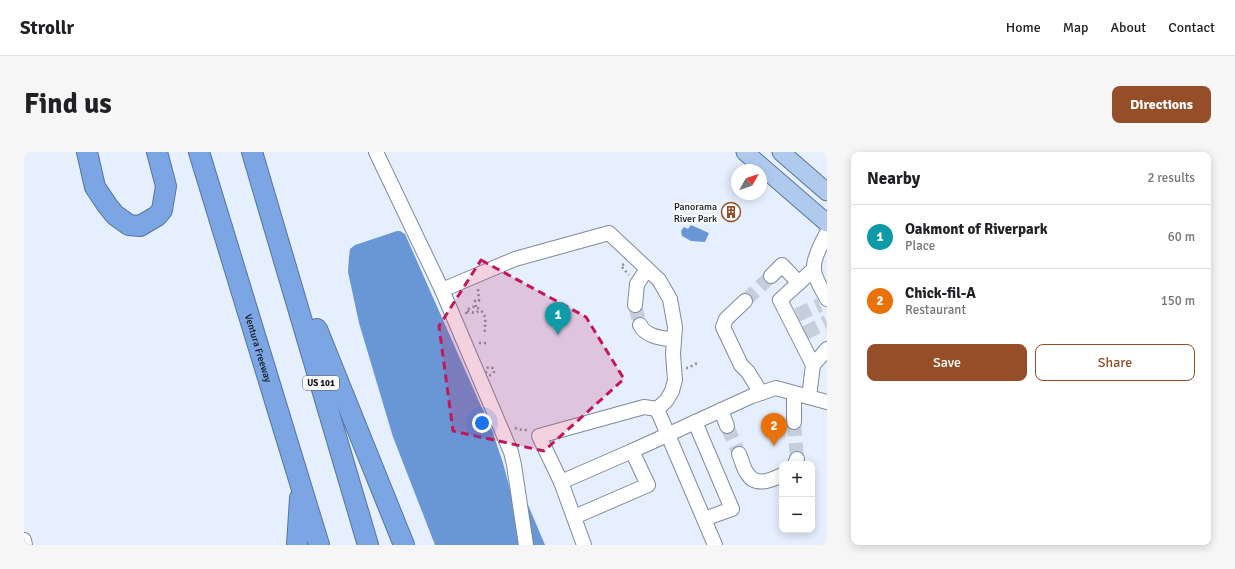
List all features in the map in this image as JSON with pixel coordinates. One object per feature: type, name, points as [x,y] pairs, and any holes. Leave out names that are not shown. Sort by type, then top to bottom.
[{"type":"highway","points":[[87,152],[95,187],[107,205],[115,215],[129,225],[140,226],[156,216],[162,210],[166,186],[157,152]]},
{"type":"highway","name":"Ventura Freeway","points":[[199,152],[319,545]]},
{"type":"highway","name":"US 101","points":[[252,152],[368,545]]},
{"type":"highway","points":[[273,221],[404,545]]},
{"type":"highway","points":[[297,545],[301,484]]},
{"type":"main road","points":[[745,152],[827,222]]},
{"type":"main road","points":[[781,152],[827,192]]},
{"type":"street","points":[[376,152],[442,290],[511,452],[526,545]]},
{"type":"street","points":[[442,290],[515,259],[609,233],[659,280],[670,299],[674,327],[673,354],[675,380],[672,391],[666,401],[657,409]]},
{"type":"street","points":[[825,302],[814,269],[818,249],[827,233]]},
{"type":"street","points":[[771,276],[782,265],[799,283]]},
{"type":"street","points":[[635,305],[637,284],[647,269]]},
{"type":"street","points":[[809,397],[813,365],[794,317],[780,300],[814,269]]},
{"type":"street","points":[[745,301],[726,319],[723,327],[741,365],[748,372],[761,392]]},
{"type":"street","points":[[640,324],[642,329],[651,335],[674,340]]},
{"type":"street","points":[[813,365],[827,349]]},
{"type":"street","points":[[561,482],[761,392],[776,388],[827,402]]},
{"type":"street","points":[[794,394],[794,422]]},
{"type":"street","points":[[584,545],[561,482],[539,436],[644,407],[657,409]]},
{"type":"street","points":[[657,409],[715,545]]},
{"type":"street","points":[[721,410],[727,426]]},
{"type":"street","points":[[695,422],[732,509],[704,520]]},
{"type":"street","points":[[574,517],[648,485],[632,451]]},
{"type":"street","points":[[739,454],[747,473],[756,480],[762,482],[770,481],[779,476]]},
{"type":"street","points":[[24,540],[26,545]]},
{"type":"path","points":[[473,277],[478,290],[479,300],[475,301],[476,307]]},
{"type":"path","points":[[466,318],[466,312],[471,307],[476,307],[481,310],[485,319],[485,335]]},
{"type":"path","points":[[467,311],[475,313],[481,310]]},
{"type":"path","points":[[476,340],[479,343],[486,343]]},
{"type":"path","points":[[493,373],[495,377]]},
{"type":"path","points":[[513,426],[522,430],[531,430]]},
{"type":"highlighted area","points":[[481,260],[586,317],[624,379],[544,451],[453,431],[439,326]]},
{"type":"water","points":[[691,225],[709,233],[705,242],[691,241],[682,236],[681,231],[684,227],[688,229]]},
{"type":"water","points":[[397,231],[405,234],[493,433],[512,497],[523,493],[545,545],[435,545],[393,437],[359,323],[348,272],[350,249],[355,245]]},
{"type":"tunnel","points":[[745,301],[771,276]]},
{"type":"tunnel","points":[[635,305],[640,325]]},
{"type":"tunnel","points":[[797,315],[820,305]]},
{"type":"tunnel","points":[[805,333],[827,322]]},
{"type":"tunnel","points":[[794,422],[797,459]]},
{"type":"tunnel","points":[[727,426],[739,454]]},
{"type":"place","name":"Panorama River Park","points":[[731,212]]},
{"type":"place","name":"Oakmont of Riverpark","points":[[558,335]]},
{"type":"place","name":"Chick-fil-A","points":[[774,446]]}]
